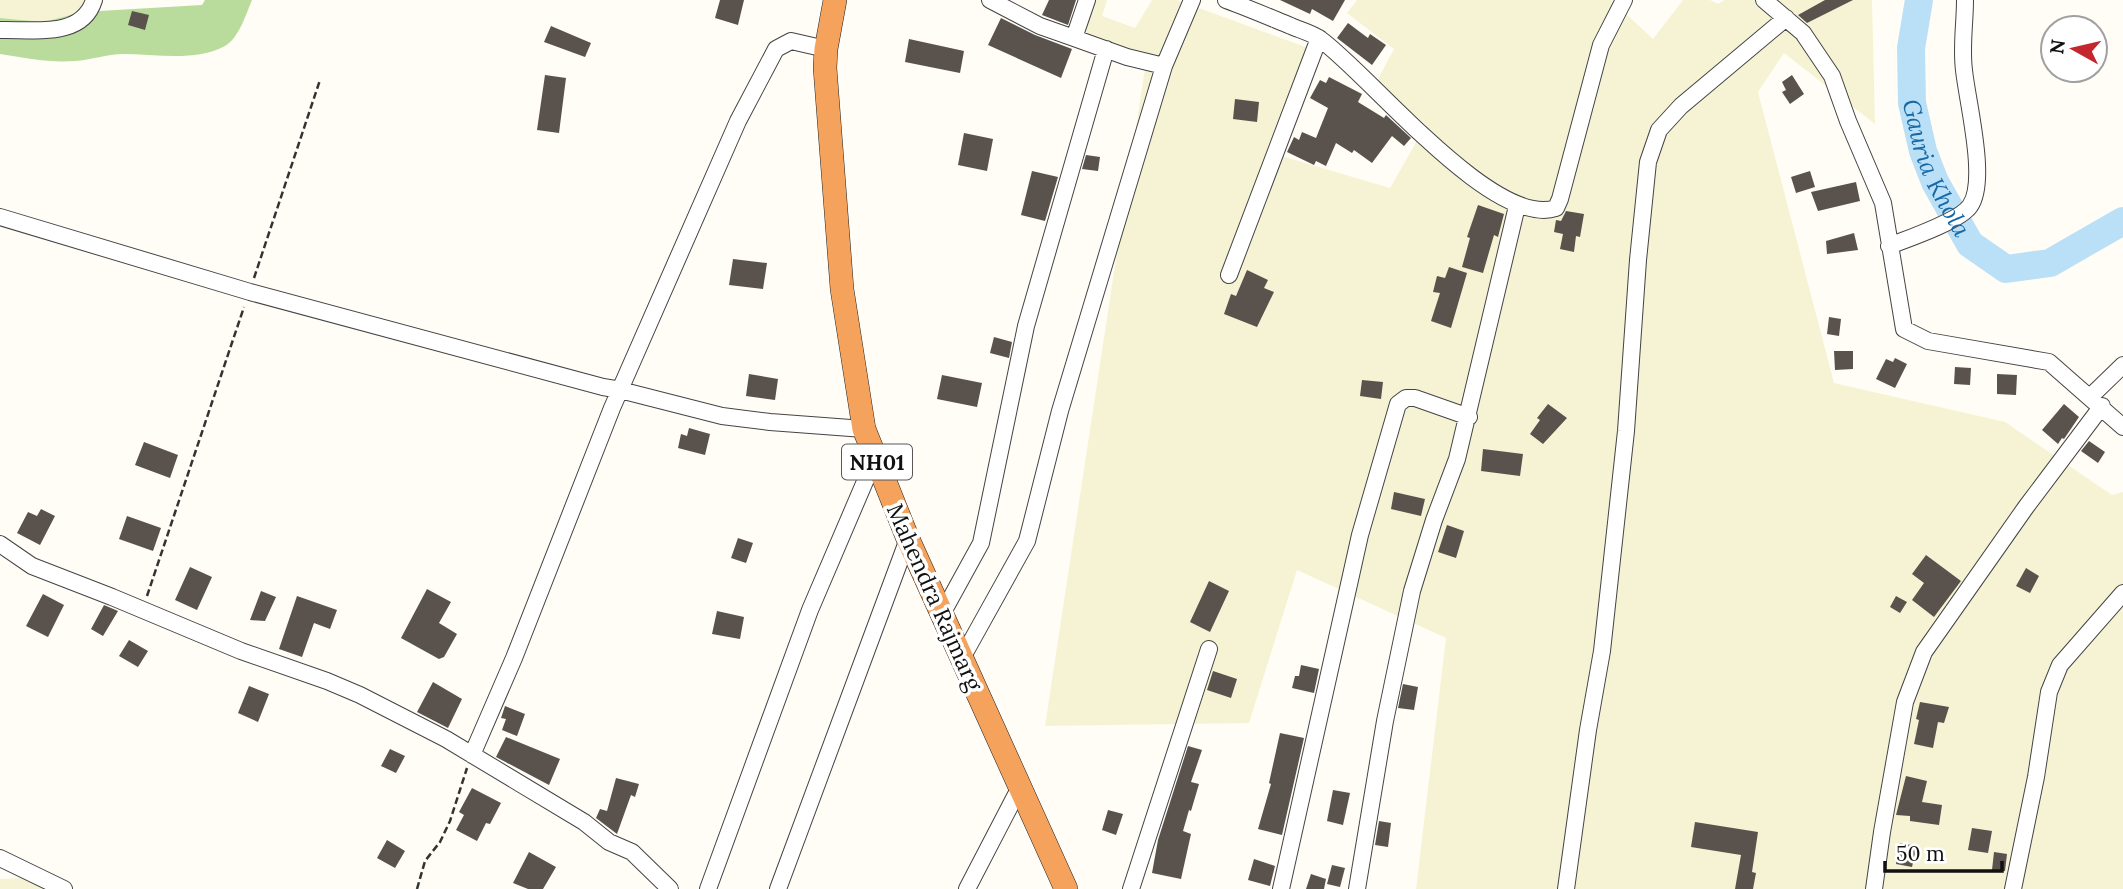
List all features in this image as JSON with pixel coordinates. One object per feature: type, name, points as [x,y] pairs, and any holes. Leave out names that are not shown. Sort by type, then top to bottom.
[{"type":"highway","name":"Mahendra Rajmarg","points":[[835,0],[825,68],[842,289],[864,429],[908,539],[1066,889]]},
{"type":"street","points":[[0,30],[65,29],[90,13],[94,0]]},
{"type":"street","points":[[990,0],[1040,26],[1127,57],[1164,65]]},
{"type":"street","points":[[1074,38],[1087,0]]},
{"type":"street","points":[[962,659],[1027,541],[1060,411],[1164,65],[1192,0]]},
{"type":"street","points":[[1226,0],[1319,38],[1452,160],[1496,195],[1517,206],[1547,211],[1556,208],[1601,45],[1624,0]]},
{"type":"street","points":[[1764,0],[1803,33],[1832,76],[1883,204],[1904,330],[1928,341],[2049,362],[2123,426]]},
{"type":"street","points":[[1889,246],[1935,229],[1970,208],[1978,187],[1976,150],[1963,67],[1965,0]]},
{"type":"street","points":[[1566,889],[1602,651],[1626,431],[1648,162],[1659,130],[1681,106],[1786,18]]},
{"type":"street","points":[[1229,275],[1319,38]]},
{"type":"street","points":[[472,755],[514,658],[587,468],[738,121],[776,49],[791,41],[826,49]]},
{"type":"street","points":[[942,614],[981,543],[1026,326],[1106,49]]},
{"type":"street","points":[[1357,889],[1385,721],[1412,591],[1469,417],[1517,206]]},
{"type":"street","points":[[0,217],[250,292],[590,384],[722,415],[770,422],[864,429]]},
{"type":"street","points":[[1874,889],[1905,702],[1924,652],[2123,365]]},
{"type":"street","points":[[1281,889],[1360,535],[1398,404],[1406,398],[1415,398],[1469,417]]},
{"type":"street","points":[[708,889],[810,610],[875,458]]},
{"type":"street","points":[[778,889],[908,539]]},
{"type":"street","points":[[0,544],[32,566],[241,651],[360,695],[472,755],[584,822],[609,842],[632,852],[670,889]]},
{"type":"street","points":[[2013,889],[2036,777],[2049,692],[2060,665],[2123,593]]},
{"type":"street","points":[[1131,889],[1209,649]]},
{"type":"street","points":[[967,889],[1020,787]]},
{"type":"street","points":[[0,859],[64,889]]},
{"type":"path","points":[[143,609],[320,80]]},
{"type":"path","points":[[417,889],[425,861],[440,842],[450,821],[472,755]]},
{"type":"shaded area","points":[[0,0],[86,0],[82,12],[45,22],[0,18]]},
{"type":"shaded area","points":[[1085,0],[1107,0],[1102,16],[1135,28],[1152,0],[1177,0],[1319,52],[1275,154],[1390,188],[1426,125],[1377,81],[1394,49],[1347,13],[1357,0],[1611,0],[1653,39],[1683,0],[1710,0],[1718,4],[1724,0],[1872,0],[1875,124],[1784,53],[1758,92],[1834,383],[2005,422],[2112,495],[2123,492],[2123,889],[1416,889],[1446,638],[1297,570],[1249,723],[1045,726],[1145,68],[1084,35]]},
{"type":"shaded area","points":[[41,877],[66,889],[0,889],[0,879]]},
{"type":"green space","points":[[205,0],[252,0],[234,37],[225,46],[213,51],[188,56],[117,54],[66,61],[0,54],[0,18],[44,22],[82,12],[202,5]]},
{"type":"building","points":[[720,0],[744,0],[738,25],[715,18]]},
{"type":"building","points":[[1049,0],[1076,0],[1068,25],[1042,15]]},
{"type":"building","points":[[1280,0],[1345,0],[1333,21],[1312,9],[1310,14]]},
{"type":"building","points":[[1825,0],[1853,0],[1807,23],[1798,15]]},
{"type":"building","points":[[132,11],[149,15],[145,30],[128,25]]},
{"type":"building","points":[[1001,18],[1072,49],[1061,78],[988,45]]},
{"type":"building","points":[[1348,23],[1368,38],[1370,34],[1386,45],[1372,65],[1337,38]]},
{"type":"building","points":[[551,26],[591,43],[585,57],[544,42]]},
{"type":"building","points":[[909,39],[964,51],[960,73],[905,62]]},
{"type":"building","points":[[545,75],[566,78],[559,133],[537,130]]},
{"type":"building","points":[[1792,75],[1804,94],[1790,104],[1782,92],[1786,90],[1782,82]]},
{"type":"building","points":[[1329,77],[1362,94],[1358,102],[1384,118],[1386,115],[1411,138],[1404,146],[1392,136],[1372,163],[1354,150],[1352,153],[1336,143],[1326,166],[1316,161],[1314,165],[1287,152],[1294,137],[1299,140],[1302,132],[1316,138],[1328,108],[1310,98],[1320,80],[1326,83]]},
{"type":"building","points":[[1235,99],[1259,102],[1257,122],[1233,119]]},
{"type":"building","points":[[964,133],[993,139],[987,171],[958,165]]},
{"type":"building","points":[[1086,155],[1100,157],[1098,171],[1082,169]]},
{"type":"building","points":[[1032,171],[1058,177],[1045,221],[1021,215]]},
{"type":"building","points":[[1810,171],[1815,187],[1796,193],[1791,177]]},
{"type":"building","points":[[1856,182],[1860,201],[1818,211],[1811,192]]},
{"type":"building","points":[[1478,205],[1504,214],[1498,237],[1494,235],[1483,273],[1462,267],[1470,238],[1467,237]]},
{"type":"building","points":[[1566,211],[1584,214],[1580,237],[1576,236],[1574,252],[1560,249],[1563,234],[1554,232],[1556,220],[1561,221]]},
{"type":"building","points":[[1854,233],[1858,250],[1827,254],[1826,241]]},
{"type":"building","points":[[733,259],[767,263],[763,289],[729,285]]},
{"type":"building","points":[[1449,267],[1467,273],[1451,328],[1431,321],[1440,293],[1433,292],[1437,276],[1445,278]]},
{"type":"building","points":[[1247,270],[1268,280],[1264,288],[1274,292],[1257,327],[1224,314],[1231,294],[1236,296]]},
{"type":"building","points":[[1829,317],[1841,319],[1839,336],[1827,334]]},
{"type":"building","points":[[994,337],[1012,342],[1009,358],[990,353]]},
{"type":"building","points":[[1834,351],[1853,351],[1853,369],[1835,370]]},
{"type":"building","points":[[1895,358],[1907,364],[1895,388],[1876,379],[1886,359],[1893,362]]},
{"type":"building","points":[[1955,367],[1971,368],[1970,385],[1954,384]]},
{"type":"building","points":[[749,374],[778,379],[775,400],[746,396]]},
{"type":"building","points":[[1997,374],[2017,375],[2016,395],[1997,394]]},
{"type":"building","points":[[942,375],[982,383],[977,407],[937,399]]},
{"type":"building","points":[[1362,380],[1383,382],[1381,399],[1360,396]]},
{"type":"building","points":[[1548,404],[1567,418],[1543,444],[1530,434],[1540,420],[1537,418]]},
{"type":"building","points":[[2064,404],[2079,417],[2058,444],[2042,430]]},
{"type":"building","points":[[689,428],[710,434],[705,455],[678,448],[681,434],[687,436]]},
{"type":"building","points":[[2089,441],[2105,452],[2098,463],[2081,451]]},
{"type":"building","points":[[144,442],[178,455],[170,478],[135,465]]},
{"type":"building","points":[[1483,449],[1523,454],[1520,476],[1481,471]]},
{"type":"building","points":[[1394,492],[1425,499],[1421,516],[1391,509]]},
{"type":"building","points":[[41,509],[55,516],[40,545],[17,533],[28,512],[37,516]]},
{"type":"building","points":[[127,516],[161,528],[153,551],[119,539]]},
{"type":"building","points":[[1447,525],[1464,531],[1456,558],[1438,552]]},
{"type":"building","points":[[738,538],[753,543],[746,563],[731,558]]},
{"type":"building","points":[[1926,555],[1961,581],[1934,617],[1912,600],[1924,583],[1912,574]]},
{"type":"building","points":[[190,567],[212,577],[197,610],[175,600]]},
{"type":"building","points":[[2026,568],[2039,576],[2030,593],[2016,586]]},
{"type":"building","points":[[1209,581],[1229,591],[1210,632],[1190,622]]},
{"type":"building","points":[[427,589],[451,602],[439,623],[457,634],[444,657],[439,659],[401,638]]},
{"type":"building","points":[[261,591],[276,597],[265,621],[250,620]]},
{"type":"building","points":[[43,594],[64,605],[48,637],[26,626]]},
{"type":"building","points":[[297,596],[337,610],[330,629],[314,623],[302,657],[279,649]]},
{"type":"building","points":[[1896,596],[1907,602],[1900,613],[1890,607]]},
{"type":"building","points":[[104,605],[118,611],[103,636],[91,629]]},
{"type":"building","points":[[717,611],[744,617],[740,639],[712,634]]},
{"type":"building","points":[[129,640],[148,651],[138,667],[119,656]]},
{"type":"building","points":[[1301,665],[1319,669],[1314,693],[1292,688],[1295,676],[1299,676]]},
{"type":"building","points":[[1213,671],[1237,679],[1231,698],[1207,690]]},
{"type":"building","points":[[433,682],[462,699],[448,728],[417,712]]},
{"type":"building","points":[[1403,684],[1418,687],[1414,710],[1398,708]]},
{"type":"building","points":[[249,686],[269,694],[258,722],[238,713]]},
{"type":"building","points":[[1920,702],[1949,707],[1944,723],[1938,722],[1933,748],[1914,744]]},
{"type":"building","points":[[505,706],[525,714],[517,736],[502,730],[506,719],[501,718]]},
{"type":"building","points":[[1280,733],[1304,738],[1282,835],[1258,829],[1271,784],[1269,783]]},
{"type":"building","points":[[506,737],[560,759],[549,785],[496,757]]},
{"type":"building","points":[[1188,746],[1202,750],[1191,782],[1199,784],[1183,831],[1191,834],[1181,879],[1152,873],[1158,840]]},
{"type":"building","points":[[390,749],[405,756],[396,773],[381,766]]},
{"type":"building","points":[[1906,776],[1927,781],[1922,802],[1942,805],[1939,825],[1910,821],[1910,816],[1896,815]]},
{"type":"building","points":[[616,778],[639,784],[635,797],[631,795],[617,834],[596,818],[600,809],[607,811]]},
{"type":"building","points":[[472,788],[501,803],[477,841],[456,830],[464,815],[459,812]]},
{"type":"building","points":[[1333,790],[1350,793],[1343,825],[1327,821]]},
{"type":"building","points":[[1108,810],[1123,814],[1116,835],[1102,830]]},
{"type":"building","points":[[1379,821],[1391,823],[1388,847],[1375,845]]},
{"type":"building","points":[[1695,822],[1758,832],[1752,872],[1756,873],[1753,889],[1735,889],[1741,855],[1691,847]]},
{"type":"building","points":[[1972,828],[1992,831],[1988,853],[1968,850]]},
{"type":"building","points":[[387,840],[405,851],[395,868],[377,858]]},
{"type":"building","points":[[1900,843],[1917,846],[1912,867],[1896,864]]},
{"type":"building","points":[[529,852],[556,867],[543,889],[528,889],[513,883]]},
{"type":"building","points":[[1994,852],[2007,854],[2005,871],[1992,870]]},
{"type":"building","points":[[1254,859],[1275,866],[1270,886],[1248,880]]},
{"type":"building","points":[[1332,865],[1345,868],[1340,887],[1327,884]]},
{"type":"building","points":[[1311,874],[1326,879],[1324,889],[1306,889]]},
{"type":"waterway","name":"Gauria Khola","points":[[1919,0],[1911,48],[1912,103],[1923,151],[1935,182],[1970,244],[2006,269],[2050,263],[2123,221]]}]
